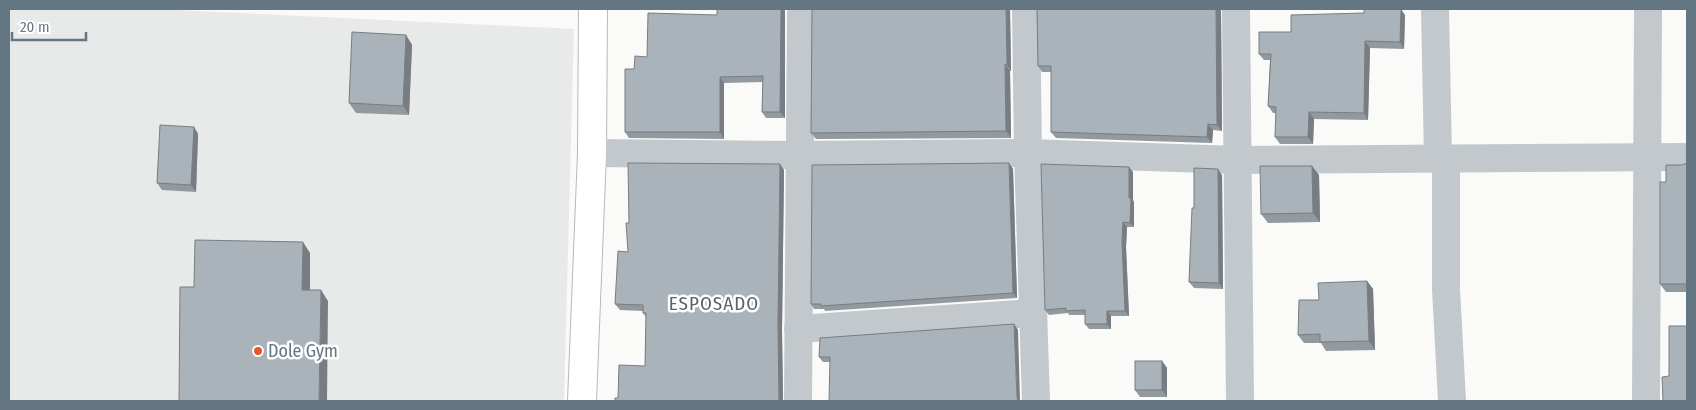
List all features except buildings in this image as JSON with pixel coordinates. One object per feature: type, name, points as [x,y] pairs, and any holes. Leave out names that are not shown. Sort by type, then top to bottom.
[{"type":"main road","points":[[582,401],[592,153],[593,9]]},
{"type":"street","points":[[798,401],[801,9]]},
{"type":"street","points":[[1026,9],[1032,313],[1036,401]]},
{"type":"street","points":[[1236,9],[1240,401]]},
{"type":"street","points":[[1435,9],[1452,401]]},
{"type":"street","points":[[1646,401],[1648,9]]},
{"type":"street","points":[[592,153],[799,155],[1028,152],[1238,160],[1687,157]]},
{"type":"street","points":[[798,329],[1032,313]]},
{"type":"shaded area","points":[[9,9],[154,9],[574,29],[564,401],[9,401]]},
{"type":"place","name":"Dole Gym","points":[[258,351]]},
{"type":"district","name":"ESPOSADO","points":[[714,303]]}]
